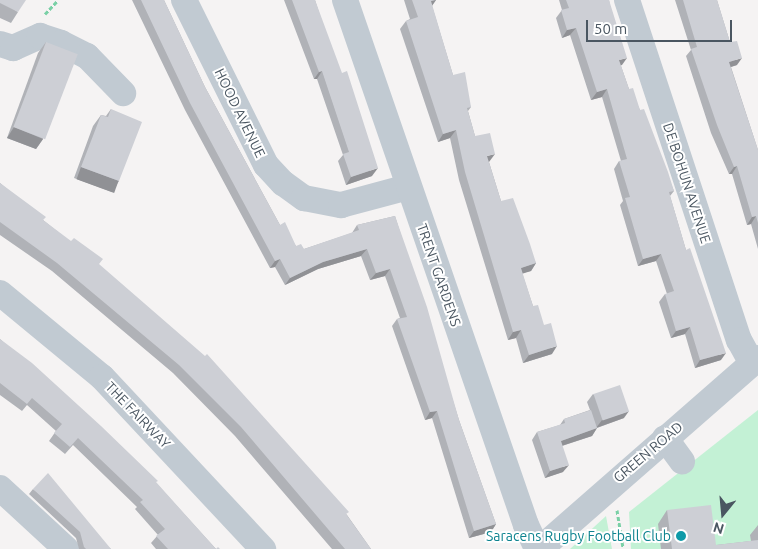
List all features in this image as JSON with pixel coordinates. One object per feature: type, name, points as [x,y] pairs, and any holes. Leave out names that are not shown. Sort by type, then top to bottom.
[{"type":"street","name":"HOOD AVENUE","points":[[184,0],[266,165],[283,183],[304,198],[341,205],[408,186]]},
{"type":"street","name":"TRENT GARDENS","points":[[345,0],[526,525],[538,549]]},
{"type":"street","name":"DE BOHUN AVENUE","points":[[627,0],[739,340],[755,361]]},
{"type":"street","points":[[0,44],[13,48],[40,36],[61,43],[87,56],[123,93]]},
{"type":"street","name":"THE FAIRWAY","points":[[0,293],[102,377],[263,549]]},
{"type":"street","name":"GREEN ROAD","points":[[538,549],[755,361]]},
{"type":"street","points":[[665,438],[682,461]]},
{"type":"street","points":[[0,488],[66,549]]},
{"type":"path","points":[[612,483],[623,549]]},
{"type":"green space","points":[[758,410],[758,549],[631,549],[629,512]]},
{"type":"green space","points":[[606,516],[612,549],[570,549]]},
{"type":"building","points":[[0,0],[26,0],[18,12],[0,3]]},
{"type":"building","points":[[141,0],[164,0],[205,87],[280,225],[285,222],[296,246],[301,244],[304,249],[359,230],[357,225],[395,216],[427,307],[459,420],[496,524],[474,531],[437,411],[430,412],[397,319],[407,317],[390,269],[376,273],[367,249],[323,262],[290,278],[280,259],[275,261],[190,103]]},
{"type":"building","points":[[292,0],[315,0],[342,73],[347,71],[378,168],[351,177],[343,154],[349,152],[322,71],[319,72]]},
{"type":"building","points":[[412,0],[435,0],[431,1],[453,75],[465,72],[471,107],[467,108],[475,136],[490,133],[495,154],[487,156],[501,201],[513,198],[530,244],[536,263],[521,268],[533,306],[538,305],[544,325],[551,323],[557,346],[529,355],[521,330],[513,332],[465,172],[456,130],[443,134],[406,21],[418,17]]},
{"type":"building","points":[[566,0],[609,0],[627,58],[619,60],[629,89],[633,88],[640,110],[644,109],[668,172],[674,191],[669,192],[686,250],[690,248],[726,353],[700,360],[690,327],[676,331],[665,294],[674,291],[661,254],[643,259],[625,198],[630,197],[619,161],[627,159],[607,89],[597,92],[576,28],[567,30],[561,10],[569,8]]},
{"type":"building","points":[[683,0],[717,0],[730,42],[737,41],[742,58],[729,62],[758,150],[758,223],[756,216],[752,217],[737,166],[734,167],[717,125],[691,49],[697,47]]},
{"type":"building","points":[[46,42],[78,54],[45,139],[13,127]]},
{"type":"building","points":[[111,109],[142,122],[119,181],[81,167],[101,115],[108,117]]},
{"type":"building","points":[[0,183],[46,217],[43,220],[71,241],[74,238],[103,259],[99,264],[205,356],[207,354],[349,512],[346,514],[371,549],[345,549],[241,427],[179,365],[57,263],[0,222]]},
{"type":"building","points":[[0,339],[32,363],[158,481],[156,482],[216,549],[168,549],[156,536],[165,529],[140,502],[143,500],[78,438],[70,447],[54,433],[62,424],[32,398],[27,404],[0,383]]},
{"type":"building","points":[[620,385],[629,411],[603,421],[594,394]]},
{"type":"building","points":[[591,410],[597,428],[561,441],[569,465],[550,471],[537,432],[565,423],[564,419]]},
{"type":"building","points":[[48,473],[111,549],[86,549],[80,532],[33,489]]},
{"type":"building","points":[[711,505],[716,545],[758,540],[758,549],[672,549],[667,510]]},
{"type":"place","name":"Saracens Rugby Football Club","points":[[681,536]]}]
